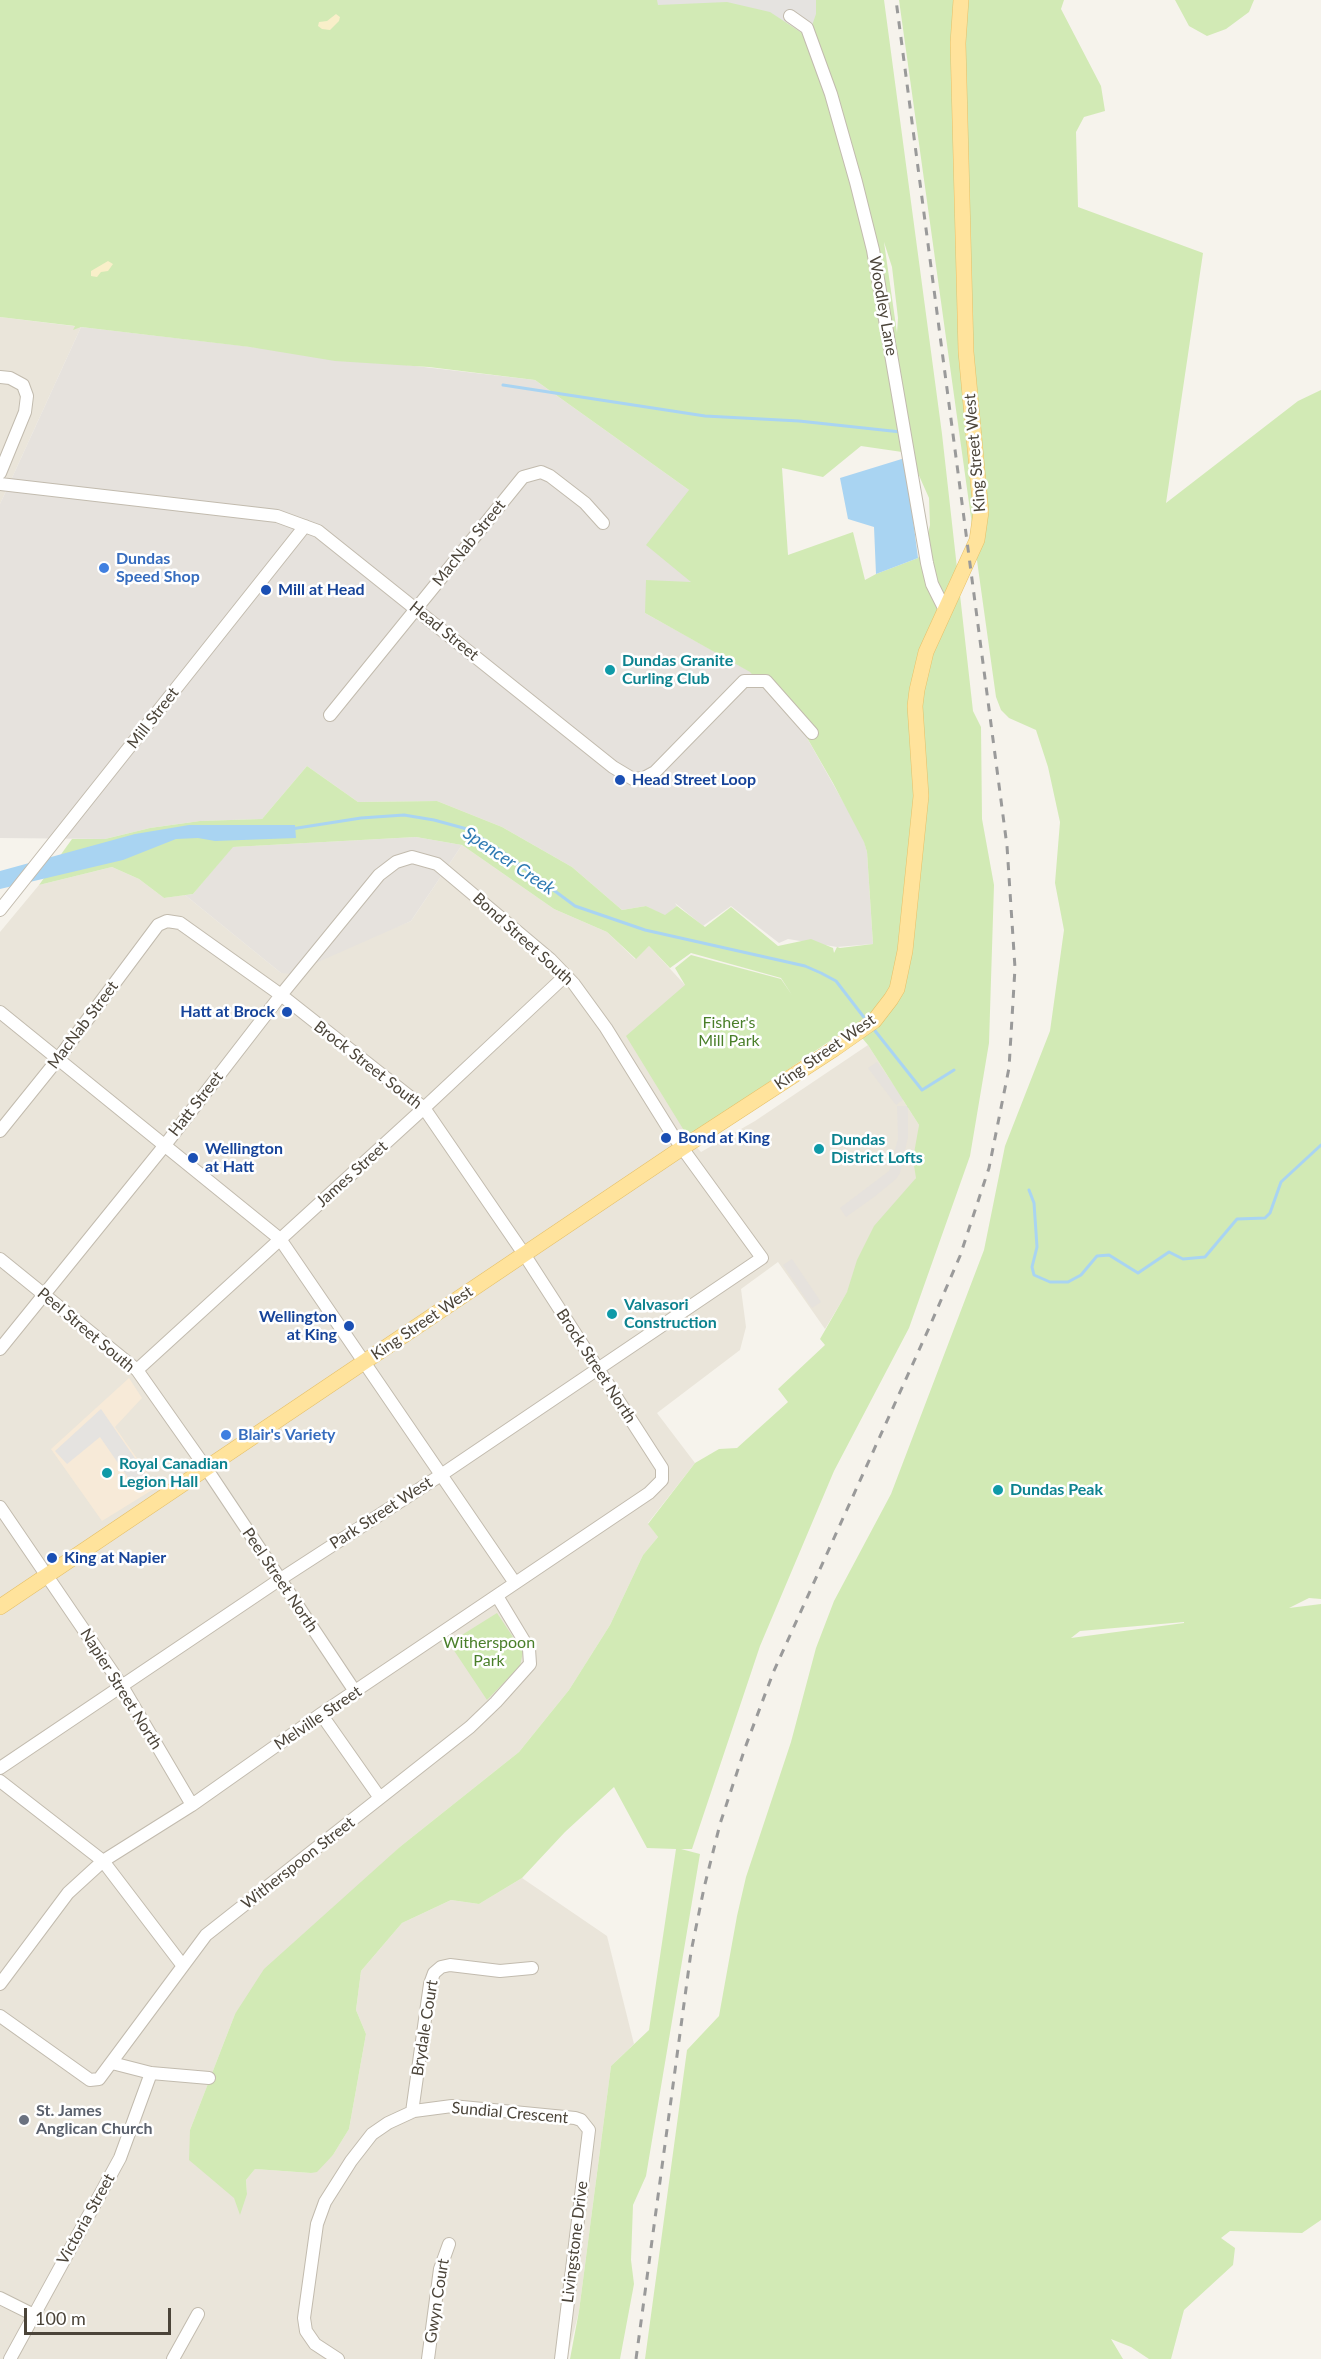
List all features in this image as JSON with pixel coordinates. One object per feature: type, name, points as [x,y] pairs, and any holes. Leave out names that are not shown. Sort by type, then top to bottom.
[{"type":"main road","name":"King Street West","points":[[0,1607],[874,1021],[885,1009],[897,989],[905,951],[921,796],[916,690],[926,652],[944,608],[977,540],[981,512],[966,352],[958,43],[961,0]]},
{"type":"street","name":"Woodley Lane","points":[[790,16],[807,28],[831,94],[856,182],[881,295],[927,563],[932,584],[944,608]]},
{"type":"street","points":[[0,377],[10,378],[23,385],[27,396],[25,412],[0,473]]},
{"type":"street","name":"MacNab Street","points":[[330,715],[515,485],[531,473],[541,472],[550,476],[585,503],[603,523]]},
{"type":"street","name":"Head Street","points":[[0,484],[278,516],[318,531],[613,767],[633,779],[644,778],[655,772],[744,681],[766,681],[812,733]]},
{"type":"street","name":"Mill Street","points":[[3,906],[305,526]]},
{"type":"street","name":"Bond Street South","points":[[396,862],[412,857],[437,864],[550,959],[583,995],[682,1148],[762,1258]]},
{"type":"street","name":"Hatt Street","points":[[0,1350],[165,1145],[281,995],[379,876],[396,862]]},
{"type":"street","name":"MacNab Street","points":[[0,1131],[58,1059],[159,925],[167,921]]},
{"type":"street","name":"Brock Street South","points":[[167,921],[180,922],[281,995],[424,1108],[524,1254]]},
{"type":"street","name":"James Street","points":[[137,1370],[565,976]]},
{"type":"street","points":[[0,1012],[280,1239],[515,1583]]},
{"type":"street","name":"Brock Street North","points":[[524,1254],[662,1468],[662,1480]]},
{"type":"street","name":"Park Street West","points":[[0,1768],[762,1258]]},
{"type":"street","name":"Peel Street South","points":[[0,1259],[137,1370],[206,1468]]},
{"type":"street","name":"Peel Street North","points":[[206,1468],[356,1693]]},
{"type":"street","name":"Melville Street","points":[[0,1984],[68,1893],[104,1861],[192,1805],[321,1714],[356,1693],[649,1493],[662,1480]]},
{"type":"street","name":"Napier Street North","points":[[0,1507],[122,1686],[192,1805]]},
{"type":"street","name":"Witherspoon Street","points":[[0,2016],[90,2080],[99,2079],[206,1935],[478,1719],[530,1664],[529,1649],[497,1596]]},
{"type":"street","points":[[321,1714],[380,1798]]},
{"type":"street","points":[[0,1781],[104,1861],[183,1966]]},
{"type":"street","name":"Brydale Court","points":[[412,2112],[430,1984],[434,1973],[441,1967],[450,1965],[500,1971],[532,1968]]},
{"type":"street","points":[[112,2063],[151,2073],[209,2078]]},
{"type":"street","name":"Victoria Street","points":[[10,2359],[120,2158],[151,2073]]},
{"type":"street","name":"Sundial Crescent","points":[[338,2359],[315,2344],[306,2331],[304,2318],[317,2224],[325,2202],[351,2161],[372,2134],[388,2123],[412,2112],[433,2107],[452,2106],[574,2118],[586,2125]]},
{"type":"street","name":"Livingstone Drive","points":[[561,2359],[589,2130],[586,2125]]},
{"type":"street","name":"Gwyn Court","points":[[428,2359],[440,2269],[449,2244]]},
{"type":"street","points":[[0,2298],[34,2316]]},
{"type":"street","points":[[173,2359],[198,2314]]},
{"type":"shaded area","points":[[657,0],[816,0],[816,14],[808,37],[770,12],[727,2],[658,5]]},
{"type":"shaded area","points":[[0,317],[81,327],[0,504]]},
{"type":"shaded area","points":[[81,327],[535,380],[689,490],[692,582],[645,613],[751,672],[798,722],[863,837],[867,852],[873,944],[837,947],[788,939],[779,943],[731,906],[703,926],[675,903],[677,906],[665,916],[646,906],[622,910],[572,867],[502,827],[437,801],[358,802],[307,766],[262,819],[200,821],[150,828],[105,839],[0,838],[0,504]]},
{"type":"shaded area","points":[[416,837],[462,845],[411,921],[291,974],[281,973],[185,895],[193,894],[232,847]]},
{"type":"shaded area","points":[[462,845],[554,909],[607,932],[635,959],[649,946],[685,985],[688,1137],[701,1152],[755,1121],[868,1045],[919,1125],[916,1178],[825,1329],[778,1262],[741,1289],[746,1327],[740,1350],[657,1413],[695,1463],[648,1523],[658,1537],[643,1555],[610,1625],[569,1690],[519,1752],[401,1846],[235,2014],[190,2130],[247,2194],[246,2180],[255,2169],[311,2173],[333,2155],[349,2129],[366,2034],[356,2010],[361,1971],[402,1923],[451,1900],[479,1904],[522,1878],[607,1936],[634,2044],[611,2066],[579,2311],[567,2359],[0,2359],[0,932],[39,885],[112,867],[139,879],[164,898],[185,895],[281,973],[411,921]]},
{"type":"shaded area","points":[[877,1062],[904,1099],[896,1105],[868,1068]]},
{"type":"shaded area","points":[[897,1106],[908,1106],[908,1137],[900,1173],[874,1197],[846,1217],[840,1208],[889,1171],[898,1139]]},
{"type":"shaded area","points":[[792,1259],[821,1302],[812,1308],[783,1265]]},
{"type":"shaded area","points":[[129,1378],[142,1398],[115,1427],[157,1487],[102,1521],[51,1449]]},
{"type":"shaded area","points":[[101,1409],[152,1483],[138,1492],[100,1437],[67,1464],[55,1451]]},
{"type":"green space","name":"Fisher's Mill Park","points":[[0,0],[884,0],[942,434],[973,711],[981,727],[982,819],[994,885],[989,1043],[970,1156],[909,1328],[834,1471],[760,1646],[692,1849],[681,1849],[700,1854],[646,2176],[633,2205],[631,2260],[634,2284],[620,2359],[570,2359],[579,2311],[611,2066],[649,2030],[676,1849],[647,1848],[614,1787],[565,1832],[522,1878],[479,1904],[451,1900],[402,1923],[361,1971],[356,2010],[366,2034],[349,2129],[333,2155],[317,2172],[255,2169],[246,2180],[247,2194],[240,2215],[234,2198],[189,2160],[190,2130],[235,2014],[264,1969],[401,1846],[519,1752],[569,1690],[610,1625],[643,1555],[658,1537],[648,1524],[695,1463],[719,1449],[737,1448],[788,1402],[778,1389],[825,1345],[820,1339],[847,1292],[857,1260],[874,1226],[916,1178],[913,1159],[919,1125],[868,1045],[852,1026],[688,1137],[626,1036],[685,985],[675,968],[691,955],[781,979],[792,995],[781,978],[691,953],[670,968],[649,946],[636,959],[607,932],[554,909],[462,845],[416,837],[233,847],[193,894],[164,898],[139,879],[112,867],[39,885],[72,839],[105,839],[150,828],[200,821],[262,819],[307,766],[358,802],[437,801],[502,827],[572,867],[622,910],[646,906],[665,915],[677,906],[705,927],[731,907],[778,946],[811,939],[833,948],[834,953],[837,947],[873,944],[867,852],[864,842],[798,722],[750,672],[645,613],[646,580],[691,582],[646,545],[689,490],[535,380],[429,367],[335,361],[250,347],[81,327],[73,330],[75,326],[0,317]],"holes":[[[884,242],[892,267],[898,318],[897,333]],[[861,446],[909,453],[929,498],[930,525],[926,543],[918,558],[865,580],[853,532],[788,555],[782,468],[823,477]]]},
{"type":"green space","points":[[899,0],[1064,0],[1061,9],[1101,86],[1105,111],[1084,117],[1076,132],[1078,207],[1203,253],[1166,503],[1298,401],[1321,390],[1321,1599],[1309,1598],[1289,1608],[1321,1604],[1321,2220],[1302,2233],[1230,2231],[1221,2238],[1235,2248],[1233,2265],[1184,2310],[1171,2359],[1149,2359],[1131,2347],[1111,2339],[1123,2359],[645,2359],[687,2050],[719,2016],[746,1877],[791,1742],[816,1648],[834,1601],[891,1494],[984,1250],[1005,1146],[1050,1031],[1064,930],[1055,883],[1060,822],[1048,767],[1036,730],[1009,718],[1001,710],[996,697]],"holes":[[[1184,1623],[1071,1638],[1080,1631]]]},
{"type":"green space","points":[[1175,0],[1254,0],[1249,12],[1226,29],[1207,36],[1189,26]]},
{"type":"green space","name":"Witherspoon Park","points":[[497,1613],[523,1652],[520,1666],[487,1700],[449,1643]]},
{"type":"sand","points":[[336,14],[340,17],[339,21],[330,30],[318,26],[319,22],[327,21]]},
{"type":"sand","points":[[108,261],[113,264],[108,271],[101,272],[97,277],[91,276],[91,271]]},
{"type":"water","points":[[905,458],[918,558],[876,574],[874,527],[848,519],[840,478]]},
{"type":"water","points":[[189,825],[295,825],[296,838],[215,841],[198,838],[176,839],[123,860],[0,889],[0,871],[135,834]]},
{"type":"waterway","points":[[503,385],[705,416],[799,421],[901,432]]},
{"type":"waterway","name":"Spencer Creek","points":[[291,829],[361,818],[404,815],[467,829],[497,848],[575,906],[645,930],[805,966],[821,973],[836,981],[866,1020]]},
{"type":"waterway","name":"Spencer Creek","points":[[872,1027],[922,1090],[954,1070]]},
{"type":"waterway","name":"Spencer Creek","points":[[1029,1190],[1034,1203],[1037,1247],[1032,1267],[1034,1275],[1050,1282],[1068,1282],[1081,1275],[1097,1256],[1109,1255],[1138,1273],[1169,1252],[1183,1259],[1205,1257],[1237,1219],[1265,1218],[1270,1213],[1281,1182],[1321,1145]]},
{"type":"railway","points":[[636,2359],[691,1952],[720,1824],[773,1673],[960,1256],[989,1168],[1009,1068],[1015,968],[1007,846],[896,0]]},
{"type":"place","name":"Dundas Speed Shop","points":[[104,568]]},
{"type":"place","name":"Mill at Head","points":[[266,590]]},
{"type":"place","name":"Dundas Granite Curling Club","points":[[610,670]]},
{"type":"place","name":"Head Street Loop","points":[[620,780]]},
{"type":"place","name":"Hatt at Brock","points":[[287,1012]]},
{"type":"place","name":"Bond at King","points":[[666,1138]]},
{"type":"place","name":"Dundas District Lofts","points":[[819,1149]]},
{"type":"place","name":"Wellington at Hatt","points":[[193,1158]]},
{"type":"place","name":"Valvasori Construction","points":[[612,1314]]},
{"type":"place","name":"Wellington at King","points":[[349,1326]]},
{"type":"place","name":"Blair's Variety","points":[[226,1435]]},
{"type":"place","name":"Royal Canadian Legion Hall","points":[[107,1473]]},
{"type":"place","name":"Dundas Peak","points":[[998,1490]]},
{"type":"place","name":"King at Napier","points":[[52,1558]]},
{"type":"place","name":"St. James Anglican Church","points":[[24,2120]]}]
